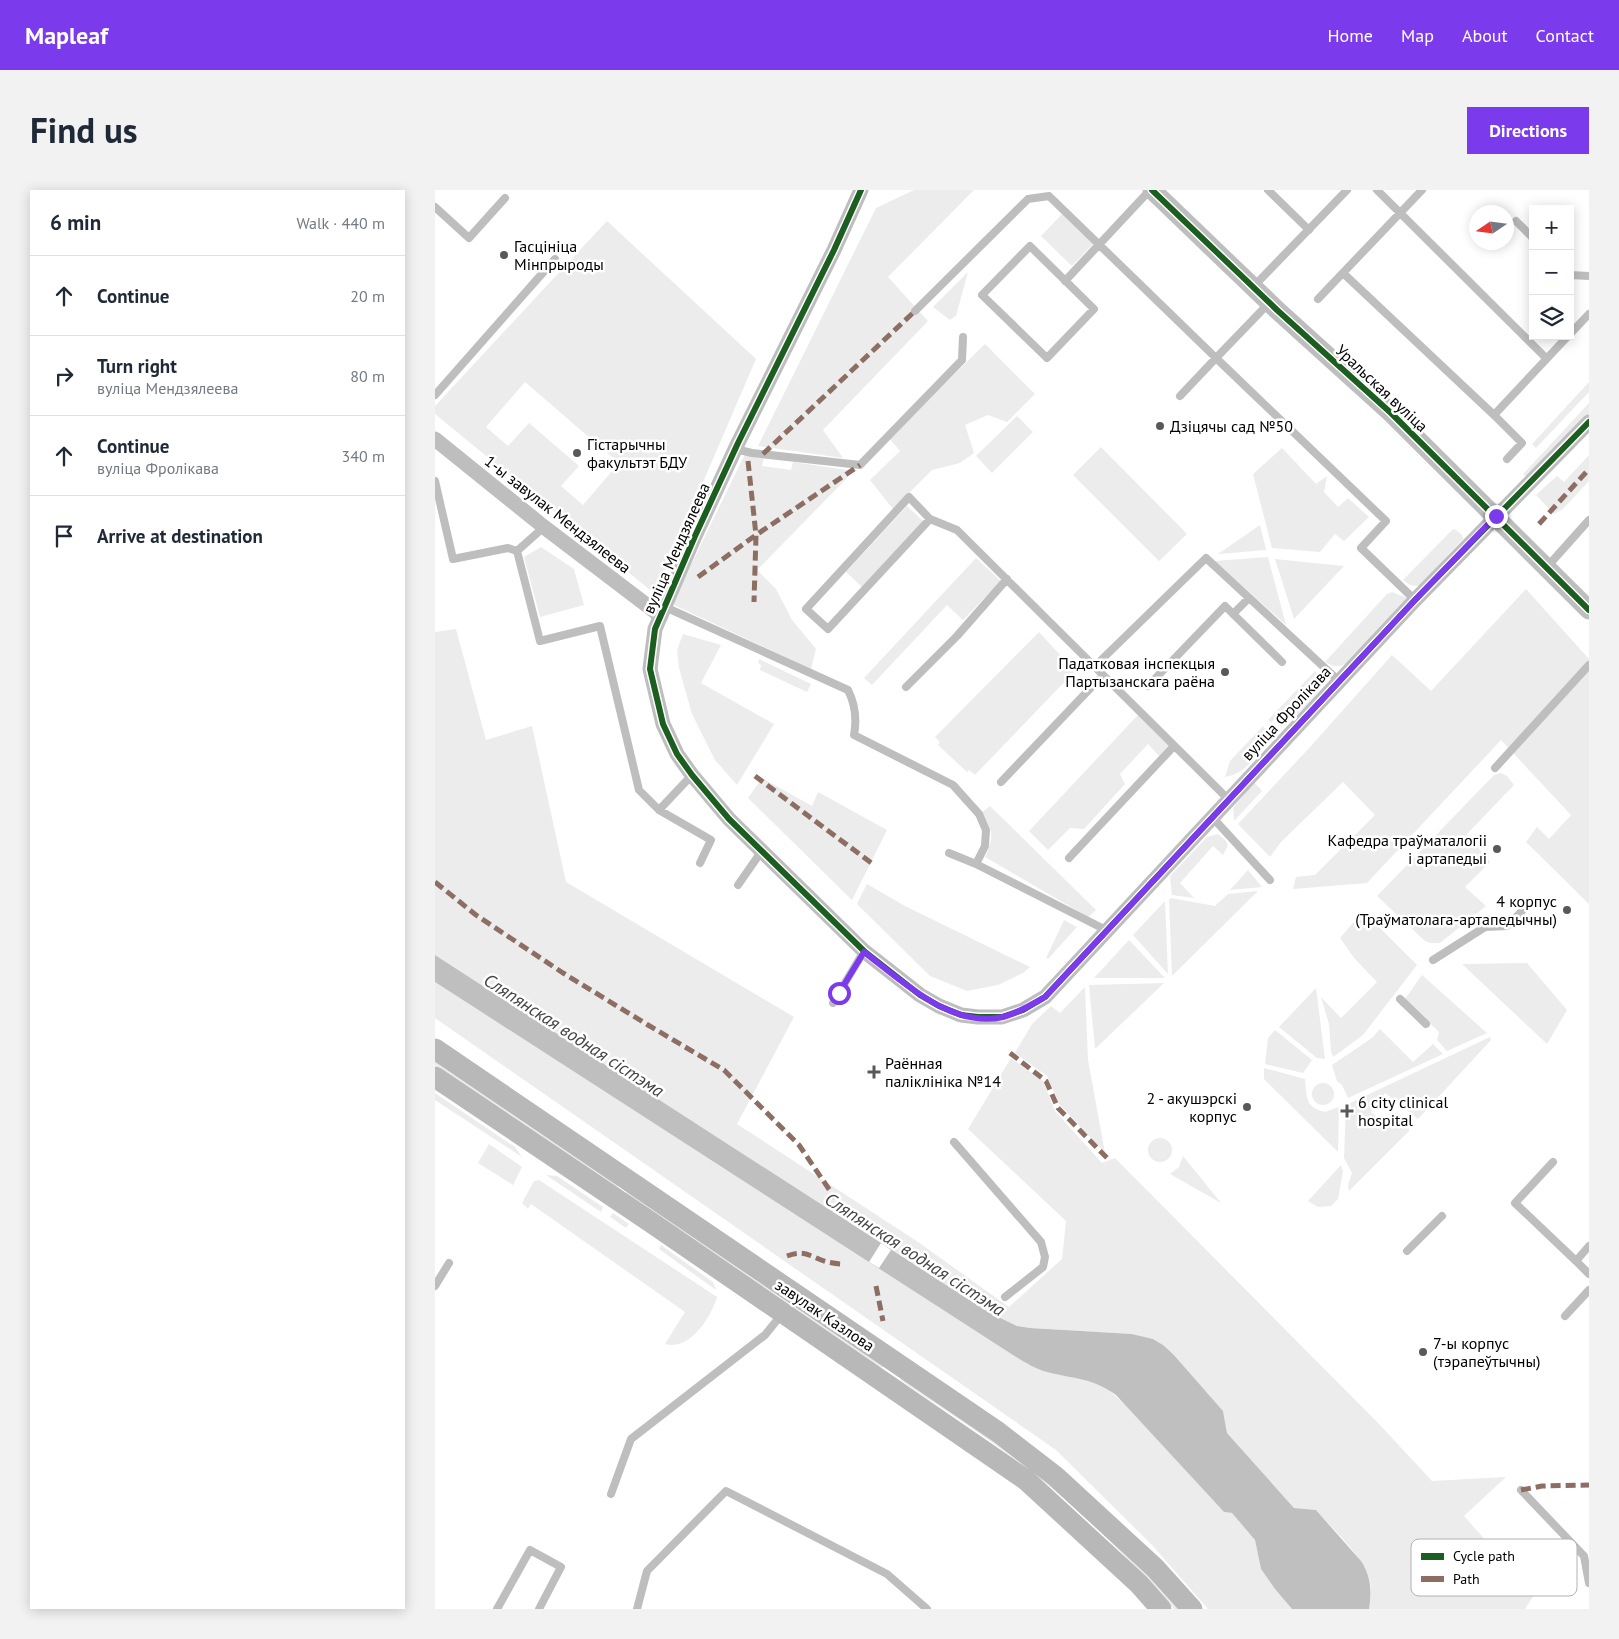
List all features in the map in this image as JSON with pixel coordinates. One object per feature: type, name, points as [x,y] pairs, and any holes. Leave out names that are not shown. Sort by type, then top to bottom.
[{"type":"main road","name":"завулак Казлова","points":[[435,1049],[998,1432],[1055,1476],[1155,1568],[1192,1609]]},
{"type":"main road","name":"завулак Казлова","points":[[435,1077],[1026,1480],[1139,1584],[1161,1609]]},
{"type":"main road","points":[[883,1381],[895,1362]]},
{"type":"street","name":"вуліца Мендзялеева","points":[[861,190],[834,250],[735,449],[695,536],[655,629],[650,670],[663,724],[677,754],[692,776],[729,819],[761,852],[864,952],[920,995],[939,1006],[961,1015],[978,1018],[1001,1017]]},
{"type":"street","name":"Уральская вуліца","points":[[1151,190],[1269,303],[1391,413],[1589,610]]},
{"type":"street","name":"вуліца Фролікава","points":[[1001,1017],[1023,1010],[1045,997],[1415,600],[1589,422]]},
{"type":"street","name":"1-ы завулак Мендзялеева","points":[[437,444],[544,527],[663,611]]},
{"type":"lane","points":[[1065,281],[1151,190]]},
{"type":"lane","points":[[1268,190],[1309,230]]},
{"type":"lane","points":[[1253,287],[1347,190]]},
{"type":"lane","points":[[1377,190],[1546,358]]},
{"type":"lane","points":[[1318,299],[1422,190]]},
{"type":"lane","points":[[915,311],[1028,199],[1046,193],[1386,521],[1361,548],[1415,600]]},
{"type":"lane","points":[[435,207],[469,238],[505,198]]},
{"type":"lane","points":[[1516,221],[1529,234]]},
{"type":"lane","points":[[1029,246],[1065,281],[1094,309],[1047,358],[982,295],[1029,246]]},
{"type":"lane","points":[[435,395],[555,259]]},
{"type":"lane","points":[[1343,273],[1522,443],[1507,459]]},
{"type":"lane","points":[[1574,274],[1589,276]]},
{"type":"lane","points":[[1180,396],[1269,303]]},
{"type":"lane","points":[[1574,330],[1589,314]]},
{"type":"lane","points":[[735,449],[752,453],[860,465],[962,360],[963,337]]},
{"type":"lane","points":[[1494,415],[1564,340]]},
{"type":"lane","points":[[435,481],[453,560],[508,548],[517,550]]},
{"type":"lane","points":[[931,519],[828,629],[806,609],[909,497],[931,519],[957,530],[1229,800]]},
{"type":"lane","points":[[1547,567],[1589,520]]},
{"type":"lane","points":[[517,550],[544,527]]},
{"type":"lane","points":[[517,550],[540,641],[599,626],[639,790],[659,810],[711,840],[700,863]]},
{"type":"lane","points":[[1094,667],[1206,558],[1339,681]]},
{"type":"lane","points":[[907,687],[957,636],[1007,579]]},
{"type":"lane","points":[[1233,614],[1249,598]]},
{"type":"lane","points":[[1148,686],[1225,606],[1282,662]]},
{"type":"lane","points":[[663,611],[848,690],[855,709],[854,735],[953,785],[979,814],[986,830],[985,846],[976,864]]},
{"type":"lane","points":[[1495,768],[1589,665]]},
{"type":"lane","points":[[1001,782],[1103,675]]},
{"type":"lane","points":[[1069,858],[1174,746]]},
{"type":"lane","points":[[659,810],[692,776]]},
{"type":"lane","points":[[1212,817],[1270,880]]},
{"type":"lane","points":[[738,885],[761,852]]},
{"type":"lane","points":[[949,853],[976,864],[1106,930]]},
{"type":"lane","points":[[1433,960],[1485,927],[1507,926],[1523,910]]},
{"type":"lane","points":[[833,1003],[864,952]]},
{"type":"lane","points":[[1400,999],[1426,1024]]},
{"type":"lane","points":[[954,1142],[1041,1242],[1045,1257],[1043,1267],[1005,1297]]},
{"type":"lane","points":[[1553,1162],[1515,1203],[1589,1274]]},
{"type":"lane","points":[[1407,1251],[1442,1216]]},
{"type":"lane","points":[[1575,1261],[1589,1246]]},
{"type":"lane","points":[[435,1286],[449,1263]]},
{"type":"lane","points":[[1565,1316],[1589,1290]]},
{"type":"lane","points":[[611,1494],[631,1439],[765,1335],[783,1313]]},
{"type":"lane","points":[[1521,1490],[1568,1539]]},
{"type":"lane","points":[[637,1609],[647,1571],[727,1491],[887,1574],[927,1609]]},
{"type":"lane","points":[[1577,1549],[1584,1556],[1589,1583]]},
{"type":"lane","points":[[497,1609],[530,1550],[561,1567],[539,1609]]},
{"type":"shaded area","points":[[914,190],[974,190],[888,277],[928,321],[823,430],[843,458],[758,446],[876,208]]},
{"type":"shaded area","points":[[1062,214],[1093,244],[1072,266],[1041,236]]},
{"type":"shaded area","points":[[607,221],[756,359],[657,589],[650,590],[435,414],[435,406]],"holes":[[[525,382],[619,463],[583,505],[561,486],[579,466],[529,423],[508,446],[486,427]]]},
{"type":"shaded area","points":[[968,272],[956,316],[950,320],[933,307]]},
{"type":"shaded area","points":[[985,344],[1035,394],[1007,422],[988,415],[965,425],[974,453],[960,463],[932,470],[893,509],[870,480],[900,451],[889,438]]},
{"type":"shaded area","points":[[1589,382],[1589,392],[1536,448],[1532,444]]},
{"type":"shaded area","points":[[1589,403],[1589,414],[1530,474],[1526,476],[1523,474]]},
{"type":"shaded area","points":[[1017,416],[1033,432],[992,473],[976,456]]},
{"type":"shaded area","points":[[1101,447],[1187,534],[1159,561],[1073,475]]},
{"type":"shaded area","points":[[1282,448],[1316,484],[1327,476],[1324,492],[1338,507],[1348,498],[1369,517],[1344,541],[1335,534],[1320,552],[1272,548],[1253,474]]},
{"type":"shaded area","points":[[745,454],[764,456],[762,466],[791,470],[793,462],[854,471],[757,570],[776,589],[792,620],[816,649],[811,669],[672,604]]},
{"type":"shaded area","points":[[1589,455],[1589,481],[1563,509],[1554,514],[1536,495],[1557,476],[1564,482]]},
{"type":"shaded area","points":[[907,506],[923,521],[862,587],[846,572]]},
{"type":"shaded area","points":[[1260,525],[1266,550],[1218,554]]},
{"type":"shaded area","points":[[1455,529],[1462,535],[1463,539],[1419,586],[1411,585],[1403,580],[1452,530]]},
{"type":"shaded area","points":[[541,547],[574,569],[584,605],[540,617],[524,557]]},
{"type":"shaded area","points":[[1268,557],[1286,625],[1215,561]]},
{"type":"shaded area","points":[[976,558],[1001,581],[963,620],[947,605],[872,685],[864,678]]},
{"type":"shaded area","points":[[1275,559],[1344,566],[1294,619]]},
{"type":"shaded area","points":[[1526,589],[1589,659],[1589,904],[1526,842],[1537,827],[1549,839],[1571,815],[1501,740],[1367,883],[1293,889],[1296,877],[1315,875],[1375,815],[1343,782],[1281,842],[1270,857],[1238,824],[1392,655],[1431,691]]},
{"type":"shaded area","points":[[1392,592],[1407,598],[1347,663],[1336,666],[1325,662],[1387,594]]},
{"type":"shaded area","points":[[456,629],[486,740],[532,726],[566,882],[794,1017],[737,1124],[918,1242],[1009,1307],[1062,1259],[1066,1221],[968,1129],[1011,1058],[1043,1081],[1055,1111],[1102,1163],[1115,1158],[1380,1425],[1432,1481],[1506,1477],[1464,1516],[1484,1539],[1411,1539],[1411,1596],[1533,1596],[1525,1609],[1369,1609],[1371,1586],[1369,1578],[1354,1552],[1316,1510],[1294,1508],[1227,1433],[1223,1411],[1163,1345],[1153,1339],[1132,1334],[1017,1326],[988,1312],[435,955],[435,632]]},
{"type":"shaded area","points":[[1039,632],[1075,671],[975,775],[969,770],[967,772],[938,745],[940,742],[935,737]]},
{"type":"shaded area","points":[[683,634],[721,645],[701,683],[774,724],[737,785],[715,760],[692,714],[679,668],[677,650]]},
{"type":"shaded area","points":[[759,659],[811,684],[807,692],[760,670]]},
{"type":"shaded area","points":[[1315,671],[1321,684],[1320,689],[1294,717],[1289,717],[1282,711],[1271,723],[1268,720]]},
{"type":"shaded area","points":[[1139,714],[1170,745],[1159,756],[1148,744],[1120,774],[1125,784],[1084,829],[1070,828],[1048,850],[1029,831]]},
{"type":"shaded area","points":[[1263,726],[1265,729],[1257,738],[1265,745],[1243,769],[1225,777],[1230,761]]},
{"type":"shaded area","points":[[1501,773],[1507,776],[1514,785],[1467,834],[1490,862],[1465,887],[1486,906],[1440,943],[1425,941],[1377,896],[1494,775]]},
{"type":"shaded area","points":[[762,778],[812,806],[818,792],[887,830],[852,900],[748,798]]},
{"type":"shaded area","points":[[1254,782],[1262,791],[1234,821],[1233,808]]},
{"type":"shaded area","points":[[990,806],[1096,910],[1088,917],[985,857],[990,844],[991,834],[981,813]]},
{"type":"shaded area","points":[[1218,834],[1226,841],[1228,846],[1223,855],[1213,846],[1180,883],[1194,898],[1172,895],[1170,876],[1207,837]]},
{"type":"shaded area","points":[[1248,870],[1262,887],[1230,890]]},
{"type":"shaded area","points":[[867,884],[905,906],[1030,967],[1023,973],[998,985],[967,991],[930,976],[857,904]]},
{"type":"shaded area","points":[[1258,891],[1172,976],[1169,900],[1171,898],[1215,906],[1228,894]]},
{"type":"shaded area","points":[[1165,901],[1168,974],[1133,935]]},
{"type":"shaded area","points":[[1363,911],[1417,965],[1363,1035],[1333,1057],[1329,1024],[1321,997],[1341,1018],[1377,982],[1355,959],[1340,938]]},
{"type":"shaded area","points":[[1064,920],[1077,927],[1048,959],[1046,958]]},
{"type":"shaded area","points":[[1129,940],[1165,978],[1094,978]]},
{"type":"shaded area","points":[[435,955],[988,1312],[1017,1326],[1132,1334],[1153,1339],[1163,1345],[1223,1411],[1227,1433],[1294,1508],[1316,1510],[1361,1561],[1367,1572],[1370,1584],[1369,1609],[1292,1609],[1261,1569],[1255,1540],[1232,1513],[1224,1512],[1116,1395],[1108,1389],[1091,1382],[1047,1372],[1027,1364],[435,982]]},
{"type":"shaded area","points":[[1527,963],[1567,1010],[1547,1044],[1462,964]]},
{"type":"shaded area","points":[[1422,975],[1487,1033],[1447,1051],[1437,1040],[1439,1032],[1405,999]]},
{"type":"shaded area","points":[[435,982],[1016,1357],[1045,1371],[1091,1381],[1104,1386],[1128,1407],[1224,1512],[1232,1513],[1255,1540],[1261,1569],[1292,1609],[1208,1609],[1152,1545],[1056,1450],[435,1018]]},
{"type":"shaded area","points":[[1164,983],[1095,1049],[1089,985]]},
{"type":"shaded area","points":[[1085,987],[1088,1060],[1105,1153],[1059,1104],[1047,1076],[1015,1053],[1032,1024],[1051,1006],[1060,1013]]},
{"type":"shaded area","points":[[1316,988],[1325,1059],[1317,1058],[1279,1027]]},
{"type":"shaded area","points":[[1380,1029],[1413,1062],[1433,1044],[1443,1054],[1348,1098],[1342,1085],[1337,1081],[1332,1065],[1372,1038]]},
{"type":"shaded area","points":[[1275,1030],[1312,1060],[1303,1073],[1265,1064],[1268,1038]]},
{"type":"shaded area","points":[[1490,1037],[1491,1040],[1418,1119],[1385,1093],[1371,1112],[1390,1127],[1400,1115],[1409,1122],[1409,1131],[1349,1191],[1348,1185],[1352,1173],[1344,1158],[1346,1105]]},
{"type":"shaded area","points":[[435,1059],[620,1184],[617,1187],[435,1065]]},
{"type":"shaded area","points":[[1264,1068],[1305,1079],[1308,1101],[1318,1110],[1325,1112],[1339,1107],[1338,1152],[1264,1079]]},
{"type":"shaded area","points":[[1323,1083],[1331,1086],[1334,1094],[1331,1102],[1323,1105],[1315,1102],[1312,1094],[1315,1086]]},
{"type":"shaded area","points":[[435,1093],[515,1147],[522,1157],[435,1100]]},
{"type":"shaded area","points":[[1160,1138],[1169,1141],[1172,1150],[1169,1159],[1160,1162],[1151,1159],[1148,1150],[1151,1141]]},
{"type":"shaded area","points":[[489,1144],[522,1167],[513,1185],[478,1163]]},
{"type":"shaded area","points":[[1183,1156],[1221,1203],[1170,1174],[1179,1167]]},
{"type":"shaded area","points":[[1341,1165],[1343,1171],[1338,1199],[1331,1206],[1318,1207],[1308,1201]]},
{"type":"shaded area","points":[[546,1175],[557,1176],[603,1207],[601,1212]]},
{"type":"shaded area","points":[[539,1180],[717,1297],[710,1314],[698,1331],[682,1343],[674,1345],[665,1344],[685,1312],[531,1204],[528,1209],[522,1203],[534,1181]]},
{"type":"shaded area","points":[[628,1189],[884,1367],[880,1367],[626,1193]]},
{"type":"shaded area","points":[[613,1213],[629,1224],[626,1228],[610,1217]]},
{"type":"shaded area","points":[[661,1245],[713,1282],[716,1290],[659,1249]]},
{"type":"shaded area","points":[[903,1375],[1033,1466],[1115,1540],[1181,1609],[1174,1609],[1104,1536],[1048,1485],[965,1423],[900,1380]]},
{"type":"pier","points":[[881,1243],[891,1250],[879,1268],[869,1262]]},
{"type":"marked path","points":[[763,454],[915,311]]},
{"type":"marked path","points":[[748,461],[756,535],[754,602]]},
{"type":"marked path","points":[[698,577],[756,535],[860,465]]},
{"type":"marked path","points":[[1539,524],[1589,469]]},
{"type":"marked path","points":[[755,776],[874,865]]},
{"type":"marked path","points":[[435,882],[476,915],[563,973],[724,1070],[799,1145],[835,1198]]},
{"type":"marked path","points":[[1010,1053],[1046,1081],[1058,1108],[1110,1161]]},
{"type":"marked path","points":[[787,1256],[799,1253],[827,1262],[843,1264]]},
{"type":"marked path","points":[[876,1286],[883,1321]]},
{"type":"marked path","points":[[1521,1490],[1542,1486],[1589,1485]]},
{"type":"cycle path","points":[[861,190],[834,250],[738,443],[695,536],[655,629],[650,669],[663,724],[677,754],[729,819],[864,951],[920,995],[939,1006],[961,1015],[1002,1017],[1023,1010],[1045,997],[1415,600],[1589,422]]},
{"type":"cycle path","points":[[1152,190],[1277,310],[1391,413],[1589,610]]},
{"type":"place","name":"Гасцініца Мінпрыроды","points":[[504,255]]},
{"type":"place","name":"Дзіцячы сад №50","points":[[1160,426]]},
{"type":"place","name":"Гістарычны факультэт БДУ","points":[[577,453]]},
{"type":"place","name":"Падатковая інспекцыя Партызанскага раёна","points":[[1225,672]]},
{"type":"place","name":"Кафедра траўматалогіі і артапедыі","points":[[1497,849]]},
{"type":"place","name":"4 корпус (Траўматолага-артапедычны)","points":[[1567,910]]},
{"type":"place","name":"Раённая паліклініка №14","points":[[874,1072]]},
{"type":"place","name":"2 - акушэрскі корпус","points":[[1247,1107]]},
{"type":"place","name":"6 city clinical hospital","points":[[1347,1111]]},
{"type":"place","name":"7-ы корпус (тэрапеўтычны)","points":[[1423,1352]]},
{"type":"route","points":[[839,993],[864,952],[920,995],[939,1006],[961,1015],[978,1018],[1001,1017],[1023,1010],[1045,997],[1339,681],[1496,516]]},
{"type":"water label","name":"Сляпянская водная сістэма","points":[[574,1035]]},
{"type":"water label","name":"Сляпянская водная сістэма","points":[[915,1254]]}]
